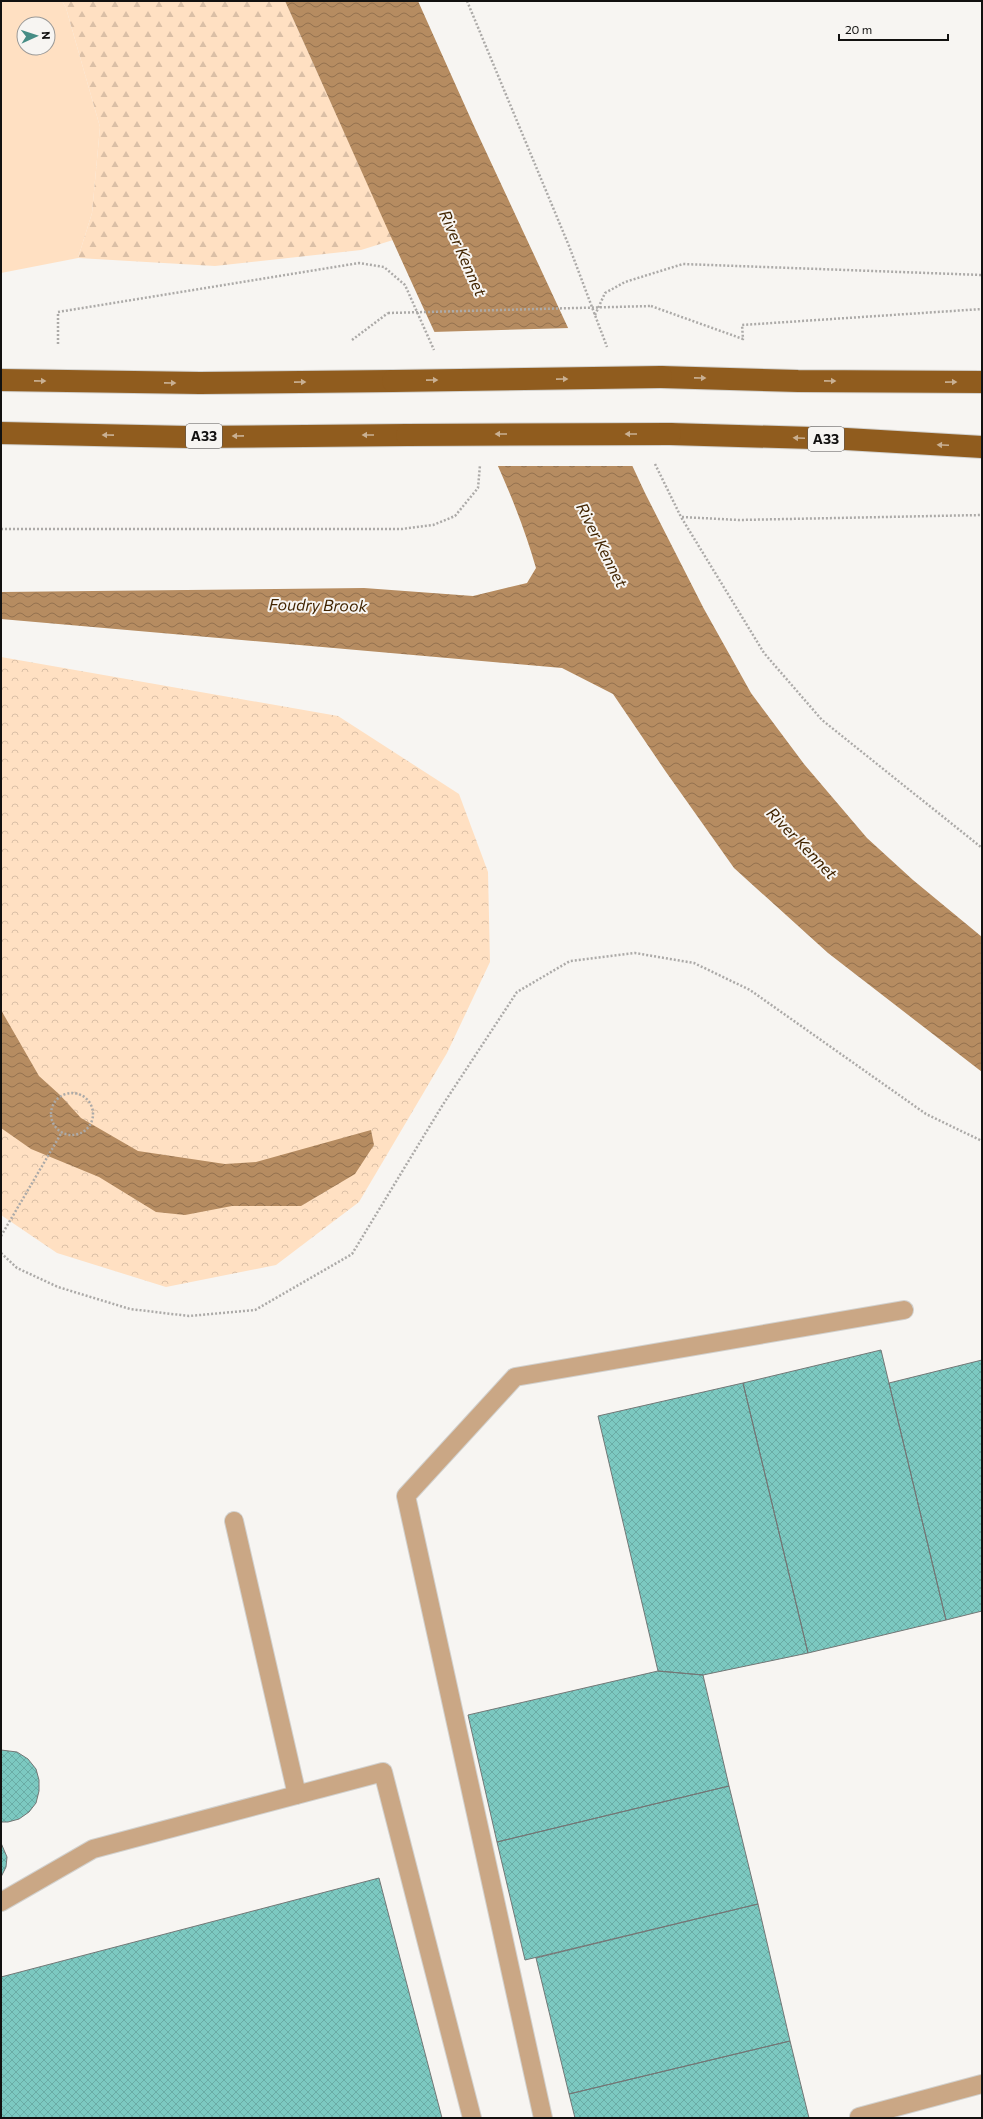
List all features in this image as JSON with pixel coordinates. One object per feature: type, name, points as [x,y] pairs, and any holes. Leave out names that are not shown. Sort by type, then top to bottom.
[{"type":"highway","points":[[1,380],[200,383],[661,377],[798,381],[982,382]]},
{"type":"highway","name":"A33","points":[[1,433],[188,437],[670,434],[846,439],[982,447]]},
{"type":"lane","points":[[543,2118],[406,1496],[516,1377],[904,1310]]},
{"type":"lane","points":[[234,1521],[297,1795]]},
{"type":"lane","points":[[1,1902],[93,1850],[383,1772],[472,2118]]},
{"type":"lane","points":[[859,2117],[982,2084]]},
{"type":"path","points":[[466,1],[569,246],[595,315],[605,293],[625,282],[683,264],[982,275]]},
{"type":"path","points":[[58,344],[58,312],[359,264],[384,267],[405,285],[415,307]]},
{"type":"path","points":[[352,340],[388,313],[651,306],[743,339],[742,326],[982,309]]},
{"type":"path","points":[[1,529],[402,530],[433,525],[455,516],[478,488]]},
{"type":"path","points":[[982,516],[739,520],[681,517],[764,653],[822,720],[982,848]]},
{"type":"path","points":[[1,1253],[17,1268],[58,1287],[130,1310],[189,1316],[256,1310],[352,1254],[442,1106],[517,992],[570,961],[635,953],[694,963],[750,990],[926,1114],[973,1138],[982,1141]]},
{"type":"path","points":[[71,1092],[84,1095],[92,1105],[94,1118],[86,1130],[74,1136],[62,1132],[52,1123],[54,1102],[60,1095],[71,1092]]},
{"type":"path","points":[[1,1236],[62,1132]]},
{"type":"path","points":[[973,1138],[982,1138]]},
{"type":"green space","points":[[1,1],[62,1],[66,8],[100,127],[92,213],[78,258],[1,273]]},
{"type":"green space","points":[[62,1],[285,1],[393,240],[361,250],[215,266],[78,258],[92,213],[100,127],[66,8]]},
{"type":"green space","points":[[1,657],[338,716],[459,794],[488,872],[490,962],[447,1053],[359,1202],[276,1265],[166,1287],[57,1253],[1,1215]]},
{"type":"water","points":[[285,1],[418,1],[474,126],[645,493],[704,609],[751,693],[804,764],[867,838],[913,880],[982,937],[982,1072],[828,953],[734,868],[613,694],[562,668],[1,619],[1,592],[364,588],[473,596],[527,583],[536,568],[515,506],[490,447],[415,290]]},
{"type":"water","points":[[1,1010],[39,1076],[60,1095],[81,1118],[138,1151],[225,1164],[256,1162],[371,1130],[374,1145],[355,1174],[301,1206],[232,1206],[185,1215],[156,1212],[99,1177],[31,1149],[1,1128]]},
{"type":"pier","points":[[570,328],[634,466],[497,466],[432,332]]},
{"type":"building","points":[[881,1350],[946,1620],[808,1653],[743,1383]]},
{"type":"building","points":[[982,1360],[982,1611],[946,1620],[889,1383]]},
{"type":"building","points":[[743,1383],[808,1653],[703,1675],[658,1671],[598,1416]]},
{"type":"building","points":[[658,1671],[703,1675],[729,1786],[497,1842],[468,1715]]},
{"type":"building","points":[[1,1750],[17,1752],[28,1759],[36,1769],[39,1780],[39,1791],[36,1803],[29,1812],[19,1819],[8,1822],[1,1822]]},
{"type":"building","points":[[729,1786],[758,1904],[525,1960],[497,1842]]},
{"type":"building","points":[[1,1843],[7,1857],[6,1867],[1,1877]]},
{"type":"building","points":[[379,1878],[442,2118],[1,2118],[1,1977]]},
{"type":"building","points":[[758,1904],[790,2041],[569,2094],[536,1958]]},
{"type":"building","points":[[790,2041],[809,2118],[575,2118],[569,2094]]},
{"type":"water label","name":"River Kennet","points":[[463,253]]},
{"type":"water label","name":"River Kennet","points":[[602,545]]},
{"type":"water label","name":"Foudry Brook","points":[[318,605]]},
{"type":"water label","name":"River Kennet","points":[[802,843]]}]
